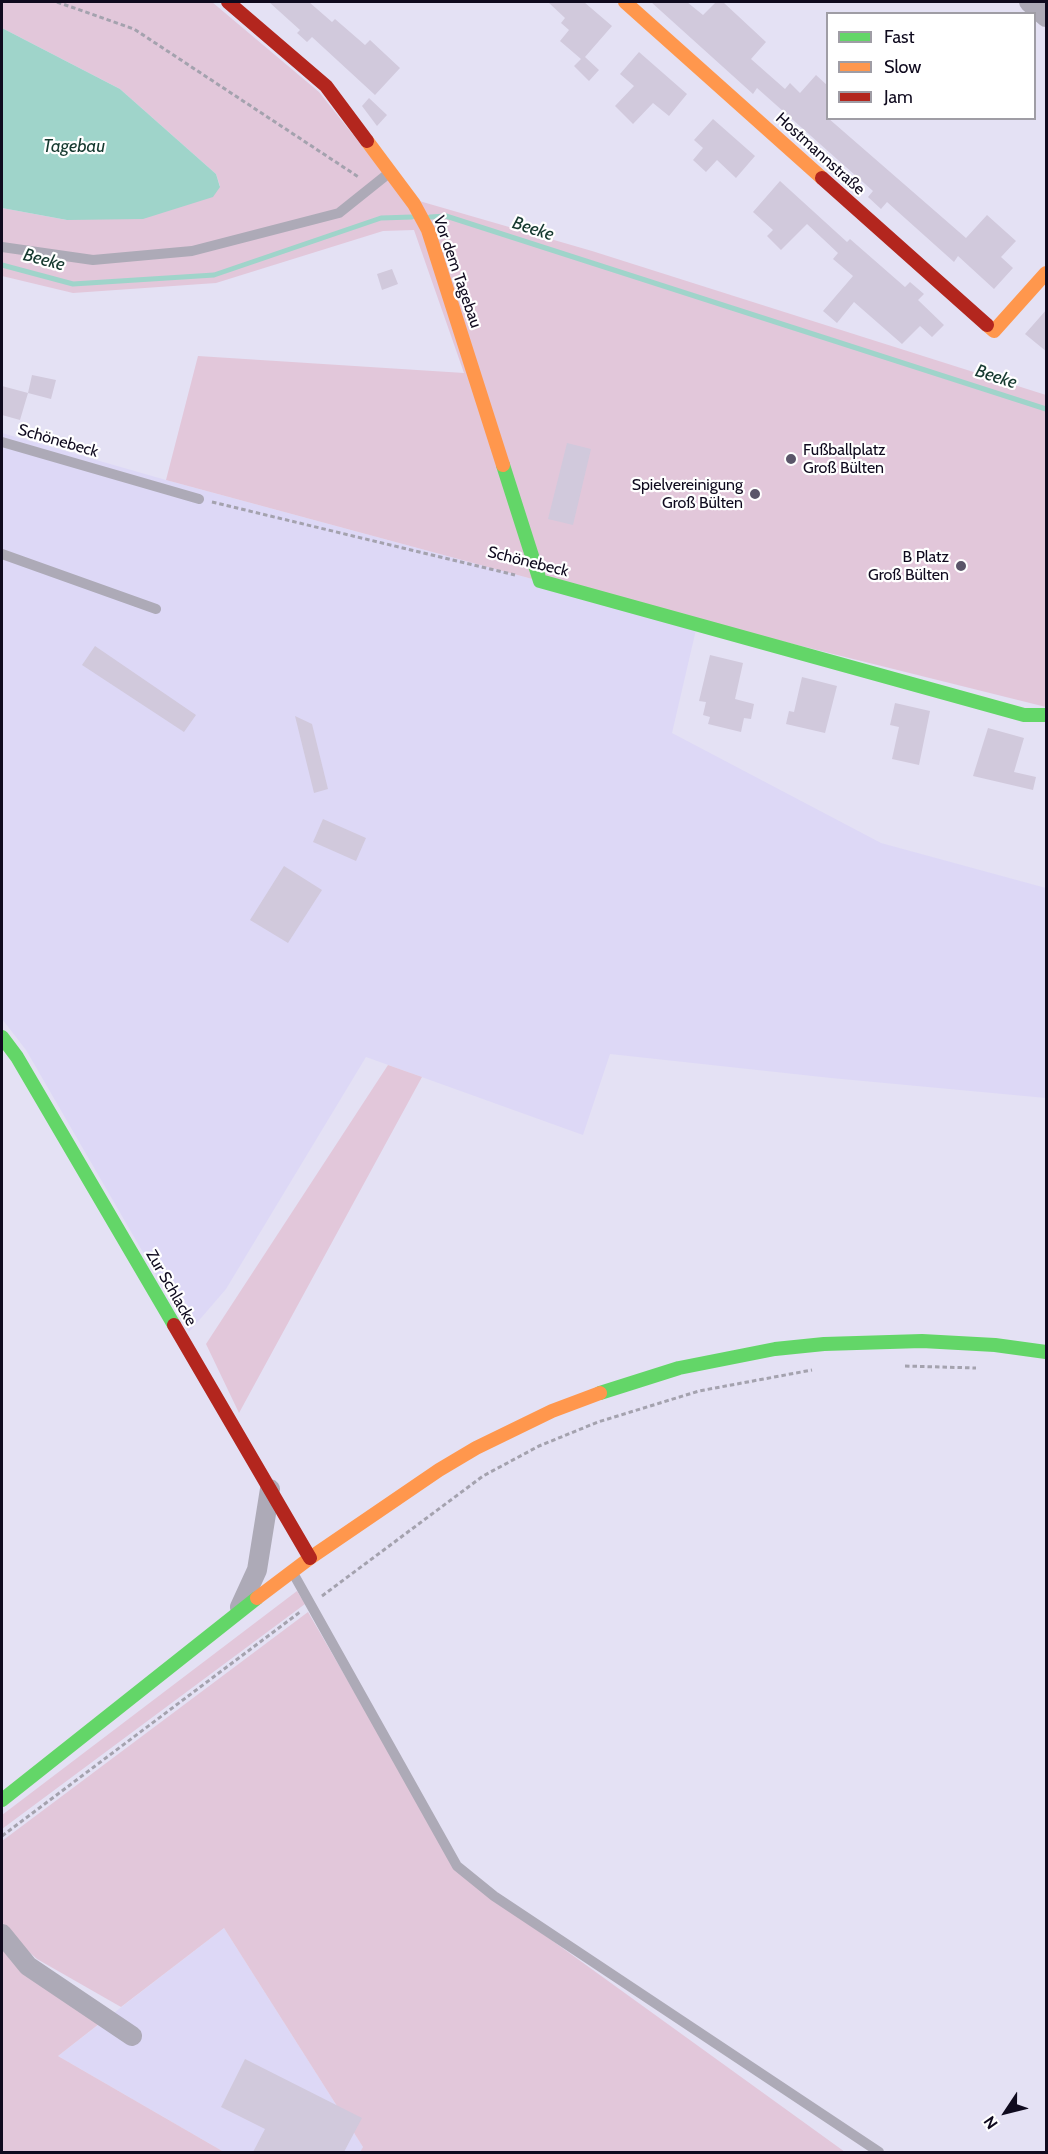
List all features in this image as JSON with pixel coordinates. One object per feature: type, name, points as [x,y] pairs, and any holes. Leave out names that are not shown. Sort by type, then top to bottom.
[{"type":"street","name":"Vor dem Tagebau","points":[[228,2],[326,86],[414,204],[428,230],[540,581]]},
{"type":"street","name":"Hostmannstraße","points":[[625,2],[994,332],[1047,273]]},
{"type":"street","points":[[1029,2],[1047,17]]},
{"type":"street","name":"Schönebeck","points":[[540,581],[1024,715],[1047,715]]},
{"type":"street","name":"Zur Schlacke","points":[[2,1037],[17,1057],[310,1558]]},
{"type":"street","points":[[2,1800],[238,1611],[310,1558],[413,1487],[485,1444],[552,1411],[679,1368],[775,1349],[873,1341],[959,1342],[1047,1352]]},
{"type":"street","points":[[238,1611],[257,1570],[270,1489]]},
{"type":"street","points":[[2,1934],[28,1966],[132,2036]]},
{"type":"lane","points":[[2,247],[93,260],[192,251],[339,213],[391,172]]},
{"type":"lane","name":"Schönebeck","points":[[2,442],[199,499]]},
{"type":"lane","points":[[2,554],[156,609]]},
{"type":"lane","points":[[292,1572],[457,1866],[494,1896],[879,2152]]},
{"type":"path","points":[[57,2],[134,29],[373,186]]},
{"type":"path","name":"Schönebeck","points":[[199,499],[540,581]]},
{"type":"path","points":[[903,1366],[986,1369]]},
{"type":"path","points":[[2,1836],[483,1476],[539,1446],[598,1422],[699,1391],[821,1368]]},
{"type":"shaded area","points":[[2,2],[212,2],[319,92],[402,196],[592,251],[1046,395],[1046,707],[536,580],[166,480],[198,356],[464,373],[414,230],[383,231],[216,283],[73,293],[2,276],[2,208],[67,220],[220,186],[216,174],[120,89],[2,28]]},
{"type":"shaded area","points":[[2,433],[536,580],[698,621],[672,733],[881,843],[1046,888],[1046,1098],[610,1054],[583,1135],[366,1057],[226,1289],[189,1332],[26,1050],[2,1019]]},
{"type":"shaded area","points":[[388,1065],[422,1077],[239,1413],[206,1344]]},
{"type":"shaded area","points":[[297,1591],[305,1604],[2,1829],[2,1815]]},
{"type":"shaded area","points":[[308,1612],[460,1874],[845,2152],[360,2152],[363,2147],[224,1928],[121,2007],[37,1959],[18,1942],[2,1922],[2,1841]]},
{"type":"shaded area","points":[[224,1928],[363,2147],[360,2152],[224,2152],[58,2056]]},
{"type":"shaded area","points":[[2,1947],[99,2024],[58,2056],[224,2152],[2,2152]]},
{"type":"water","name":"Tagebau","points":[[2,28],[120,89],[216,174],[220,187],[213,197],[143,219],[67,220],[2,208]]},
{"type":"building","points":[[269,2],[309,2],[332,22],[335,19],[365,45],[370,40],[400,68],[375,95],[312,37],[307,42],[297,33],[300,30]]},
{"type":"building","points":[[548,2],[584,2],[612,26],[585,57],[599,70],[589,81],[574,66],[581,59],[560,41],[569,30],[561,23],[565,18]]},
{"type":"building","points":[[651,2],[687,2],[703,15],[716,2],[723,2],[766,42],[751,59],[785,89],[790,83],[800,93],[816,75],[826,84],[826,120],[830,120],[966,238],[987,215],[1016,241],[1001,257],[1013,268],[994,289],[958,256],[954,262],[887,202],[881,209],[868,197],[873,191],[757,88],[753,94]]},
{"type":"building","points":[[639,52],[687,94],[669,116],[653,103],[633,124],[615,106],[634,86],[620,74]]},
{"type":"building","points":[[369,98],[387,115],[377,126],[362,106]]},
{"type":"building","points":[[713,119],[755,156],[736,178],[717,160],[706,172],[693,160],[703,148],[694,140]]},
{"type":"building","points":[[780,181],[847,242],[850,239],[905,287],[910,282],[924,294],[918,300],[944,325],[932,337],[920,326],[902,344],[854,302],[837,323],[823,311],[853,276],[833,259],[838,253],[807,224],[781,250],[767,236],[773,230],[753,212]]},
{"type":"building","points":[[392,269],[398,284],[382,290],[377,274]]},
{"type":"building","points":[[1047,309],[1047,352],[1025,334]]},
{"type":"building","points":[[32,375],[56,380],[51,399],[28,393]]},
{"type":"building","points":[[2,386],[28,393],[20,420],[2,415]]},
{"type":"building","points":[[567,443],[591,449],[573,525],[548,519]]},
{"type":"building","points":[[95,646],[196,715],[184,732],[82,665]]},
{"type":"building","points":[[710,655],[743,663],[735,699],[754,704],[751,719],[744,718],[741,732],[708,724],[710,717],[703,715],[706,702],[699,701]]},
{"type":"building","points":[[802,677],[837,686],[825,733],[786,724],[789,711],[794,712]]},
{"type":"building","points":[[895,703],[930,711],[919,765],[892,759],[899,727],[890,725]]},
{"type":"building","points":[[295,716],[312,724],[328,789],[314,793]]},
{"type":"building","points":[[988,728],[1024,738],[1014,772],[1036,777],[1033,790],[973,776]]},
{"type":"building","points":[[323,819],[366,838],[356,861],[313,842]]},
{"type":"building","points":[[284,866],[322,890],[288,943],[250,920]]},
{"type":"building","points":[[245,2059],[362,2118],[344,2152],[253,2152],[265,2129],[221,2107]]},
{"type":"waterway","name":"Beeke","points":[[430,217],[446,216],[1046,409]]},
{"type":"waterway","name":"Beeke","points":[[2,265],[73,284],[214,275],[381,218],[412,217]]},
{"type":"traffic: fast","points":[[503,465],[540,581],[1024,715],[1046,715]]},
{"type":"traffic: fast","points":[[2,1037],[17,1057],[174,1325]]},
{"type":"traffic: fast","points":[[600,1393],[679,1368],[775,1349],[824,1344],[922,1341],[995,1345],[1046,1352]]},
{"type":"traffic: fast","points":[[2,1800],[257,1598]]},
{"type":"traffic: slow","points":[[625,2],[822,178]]},
{"type":"traffic: slow","points":[[367,141],[414,204],[428,230],[503,465]]},
{"type":"traffic: slow","points":[[987,325],[994,331],[1046,273]]},
{"type":"traffic: slow","points":[[257,1598],[310,1558],[439,1470],[476,1448],[552,1411],[600,1393]]},
{"type":"traffic: jam","points":[[228,2],[326,86],[367,141]]},
{"type":"traffic: jam","points":[[822,178],[987,325]]},
{"type":"traffic: jam","points":[[174,1325],[310,1558]]},
{"type":"place","name":"Fußballplatz Groß Bülten","points":[[791,459]]},
{"type":"place","name":"Spielvereinigung Groß Bülten","points":[[755,494]]},
{"type":"place","name":"B Platz Groß Bülten","points":[[961,566]]}]
